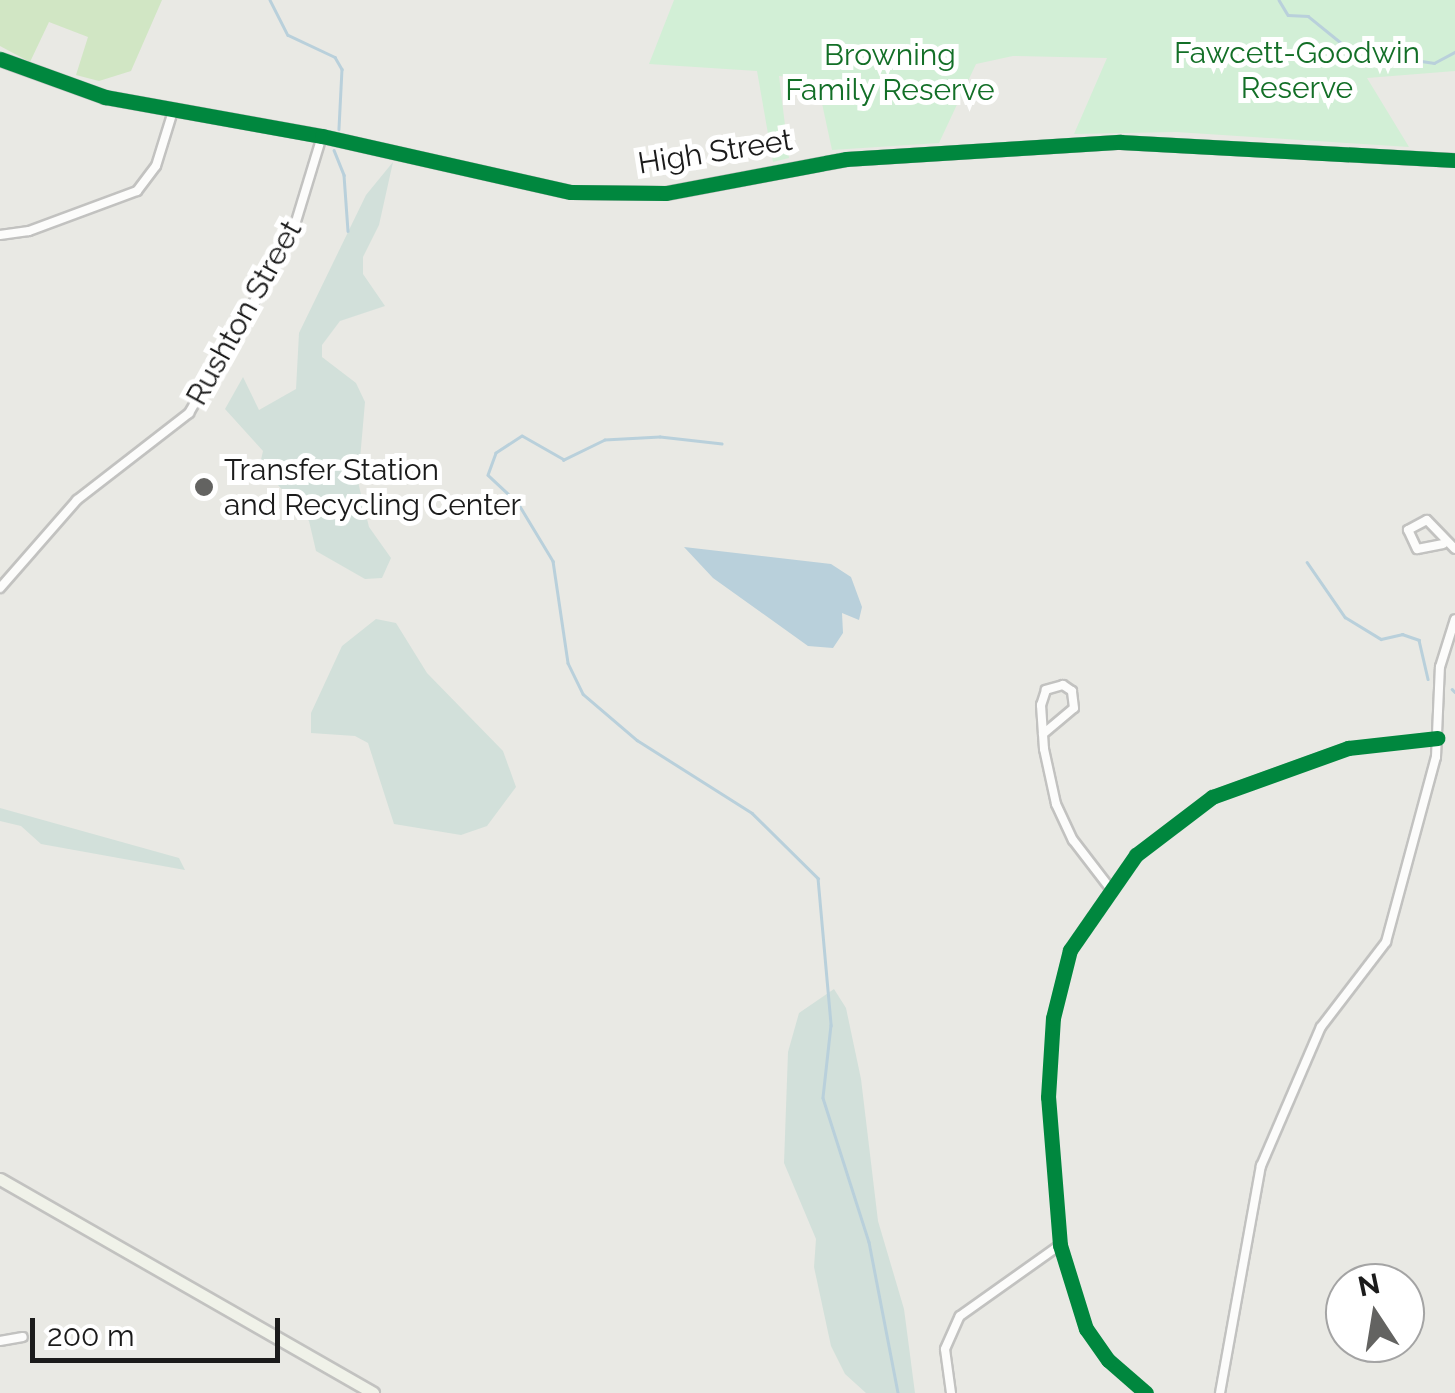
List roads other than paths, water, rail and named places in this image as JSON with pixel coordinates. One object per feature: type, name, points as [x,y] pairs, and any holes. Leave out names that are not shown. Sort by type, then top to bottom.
[{"type":"street","name":"High Street","points":[[0,59],[94,94],[322,136],[532,186],[610,195],[698,189],[836,160],[1102,143],[1455,160]]},
{"type":"street","points":[[0,235],[30,231],[137,191],[156,166],[173,111]]},
{"type":"street","name":"Rushton Street","points":[[0,588],[77,500],[190,413],[291,238],[322,136]]},
{"type":"street","points":[[1444,544],[1417,549],[1408,530],[1427,520],[1444,544],[1455,549]]},
{"type":"street","points":[[1220,1393],[1261,1166],[1320,1028],[1384,949],[1437,738],[1440,667],[1455,619]]},
{"type":"street","points":[[1043,734],[1074,708],[1072,691],[1063,685],[1042,695],[1043,734],[1064,822],[1109,886]]},
{"type":"street","points":[[1146,1393],[1108,1360],[1086,1329],[1060,1245],[1048,1136],[1053,1018],[1070,950],[1109,886],[1171,824],[1233,786],[1375,741],[1437,738]]},
{"type":"street","points":[[0,1179],[373,1393]]},
{"type":"street","points":[[951,1393],[945,1349],[960,1316],[1060,1245]]},
{"type":"street","points":[[0,1340],[22,1337]]},
{"type":"water","points":[[684,547],[831,564],[851,577],[862,607],[859,620],[842,613],[843,633],[833,648],[808,646],[713,578]]},
{"type":"waterway","points":[[270,0],[288,35],[335,57],[342,69],[339,129]]},
{"type":"waterway","points":[[1279,0],[1288,15],[1308,16],[1350,50],[1434,63],[1455,52]]},
{"type":"waterway","points":[[334,150],[344,175],[348,231]]},
{"type":"waterway","points":[[722,444],[660,437],[605,440],[564,460],[522,436],[496,453],[488,475],[518,503],[553,561],[568,663],[583,694],[637,740],[752,813],[818,878],[831,1025],[823,1098],[869,1242],[898,1393]]},
{"type":"waterway","points":[[1307,562],[1345,617],[1381,639],[1402,634],[1419,640],[1428,679]]},
{"type":"waterway","points":[[1452,689],[1455,692]]},
{"type":"place","name":"Transfer Station and Recycling Center","points":[[204,487]]},
{"type":"park label","name":"Fawcett-Goodwin Reserve","points":[[1297,70]]},
{"type":"park label","name":"Browning Family Reserve","points":[[890,72]]}]
